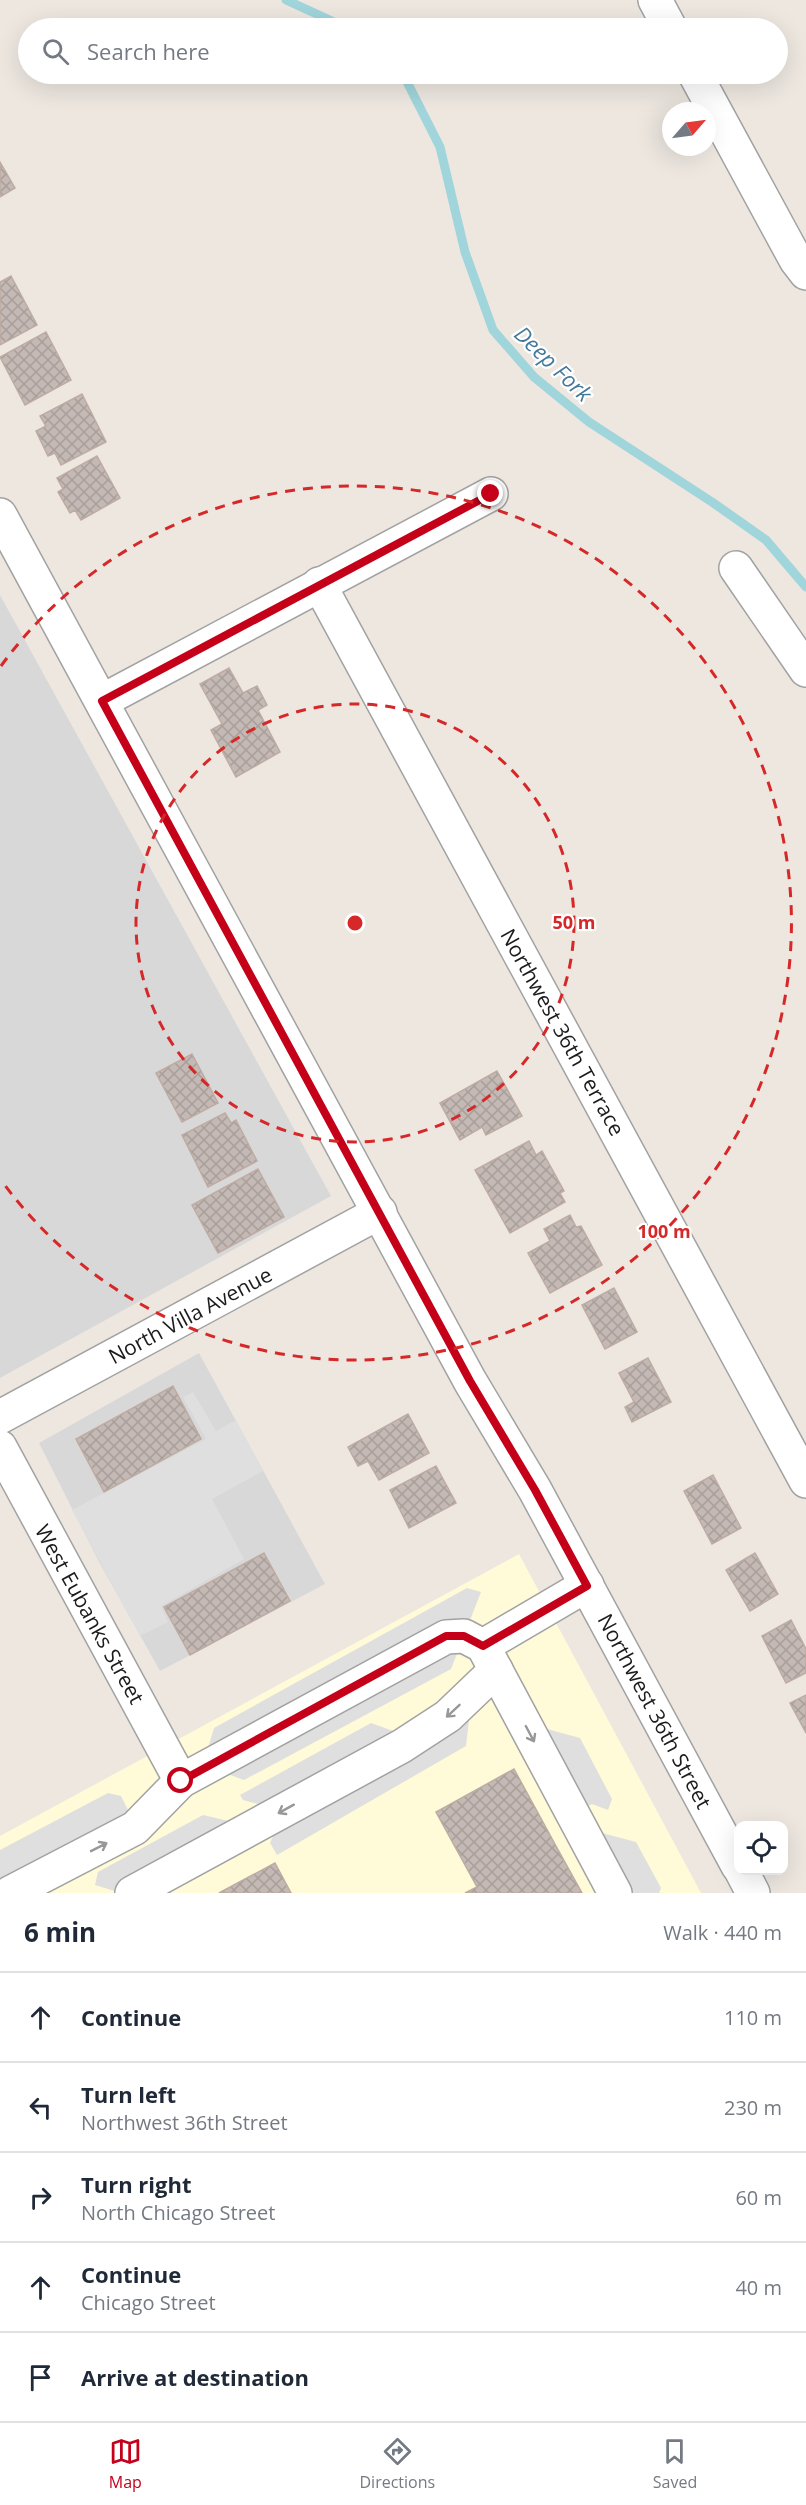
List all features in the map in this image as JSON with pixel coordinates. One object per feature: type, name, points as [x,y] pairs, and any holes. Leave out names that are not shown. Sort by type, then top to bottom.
[{"type":"street","points":[[655,0],[665,18]]},
{"type":"street","points":[[699,84],[796,260],[806,273]]},
{"type":"street","points":[[102,701],[491,494]]},
{"type":"street","name":"Northwest 36th Street","points":[[0,515],[470,1381],[535,1490],[734,1859]]},
{"type":"street","points":[[736,568],[806,670]]},
{"type":"street","name":"Northwest 36th Terrace","points":[[319,584],[806,1480]]},
{"type":"street","name":"North Villa Avenue","points":[[0,1417],[380,1212]]},
{"type":"street","name":"West Eubanks Street","points":[[0,1447],[181,1781]]},
{"type":"street","points":[[132,1893],[402,1746],[448,1716],[489,1658],[587,1586]]},
{"type":"street","points":[[10,1893],[68,1878],[135,1828],[181,1781],[446,1636],[464,1636],[489,1658],[615,1893]]},
{"type":"street","points":[[744,1875],[753,1893]]},
{"type":"shaded area","points":[[0,595],[331,1196],[0,1378]]},
{"type":"shaded area","points":[[199,1353],[325,1584],[160,1671],[98,1560],[39,1443]]},
{"type":"shaded area","points":[[193,1392],[216,1431],[236,1420],[263,1471],[212,1499],[244,1559],[161,1606],[168,1622],[140,1636],[72,1510],[206,1439],[183,1397]]},
{"type":"shaded area","points":[[519,1554],[701,1893],[0,1893],[0,1836]]},
{"type":"shaded area","points":[[467,1588],[481,1592],[451,1669],[244,1780],[222,1772],[208,1748],[214,1728]]},
{"type":"shaded area","points":[[470,1711],[466,1746],[277,1855],[270,1843],[277,1827],[266,1806],[243,1800],[240,1795],[371,1723],[399,1733]]},
{"type":"shaded area","points":[[536,1726],[580,1738],[612,1799],[608,1810],[592,1804],[562,1820]]},
{"type":"shaded area","points":[[108,1793],[121,1796],[141,1836],[0,1893],[0,1850]]},
{"type":"shaded area","points":[[203,1815],[237,1823],[175,1880],[171,1893],[121,1893],[95,1885],[98,1872]]},
{"type":"shaded area","points":[[602,1833],[636,1842],[661,1888],[659,1893],[602,1893],[577,1848]]},
{"type":"building","points":[[0,162],[15,188],[0,197]]},
{"type":"building","points":[[11,276],[37,325],[0,345],[0,282]]},
{"type":"building","points":[[46,332],[71,380],[25,405],[0,357]]},
{"type":"building","points":[[82,394],[106,442],[61,465],[55,453],[48,456],[36,431],[46,426],[40,416]]},
{"type":"building","points":[[97,456],[120,498],[81,520],[75,510],[70,513],[58,492],[63,489],[57,478]]},
{"type":"building","points":[[229,668],[243,693],[257,686],[267,705],[258,710],[280,752],[236,777],[211,730],[222,724],[200,684]]},
{"type":"building","points":[[192,1054],[218,1103],[182,1122],[156,1073]]},
{"type":"building","points":[[497,1071],[522,1116],[486,1135],[482,1127],[460,1140],[440,1103]]},
{"type":"building","points":[[225,1113],[231,1123],[236,1120],[257,1161],[208,1187],[182,1135]]},
{"type":"building","points":[[529,1141],[536,1155],[542,1151],[564,1191],[560,1193],[565,1202],[510,1233],[475,1170]]},
{"type":"building","points":[[258,1169],[284,1217],[218,1253],[192,1205]]},
{"type":"building","points":[[570,1215],[576,1227],[581,1226],[602,1265],[550,1293],[528,1253],[550,1241],[544,1229]]},
{"type":"building","points":[[614,1288],[637,1332],[605,1349],[582,1305]]},
{"type":"building","points":[[648,1358],[671,1402],[632,1422],[625,1407],[634,1402],[619,1373]]},
{"type":"building","points":[[173,1386],[201,1439],[104,1492],[76,1439]]},
{"type":"building","points":[[408,1414],[429,1453],[379,1480],[368,1461],[358,1466],[348,1447]]},
{"type":"building","points":[[436,1466],[456,1503],[409,1528],[390,1490]]},
{"type":"building","points":[[713,1475],[741,1528],[712,1544],[684,1491]]},
{"type":"building","points":[[264,1553],[290,1601],[190,1655],[164,1607]]},
{"type":"building","points":[[755,1553],[778,1594],[750,1611],[726,1570]]},
{"type":"building","points":[[791,1620],[806,1649],[806,1673],[786,1683],[762,1636]]},
{"type":"building","points":[[806,1695],[806,1733],[790,1703]]},
{"type":"building","points":[[514,1769],[582,1893],[465,1893],[477,1887],[436,1812]]},
{"type":"building","points":[[275,1863],[291,1893],[219,1893]]},
{"type":"waterway","name":"Deep Fork","points":[[286,0],[325,18]]},
{"type":"waterway","name":"Deep Fork","points":[[408,84],[440,147],[465,252],[493,330],[534,377],[589,422],[766,540],[806,587]]},
{"type":"route","points":[[181,1781],[446,1636],[464,1636],[483,1646],[587,1586],[535,1490],[470,1381],[102,701],[491,494]]}]
